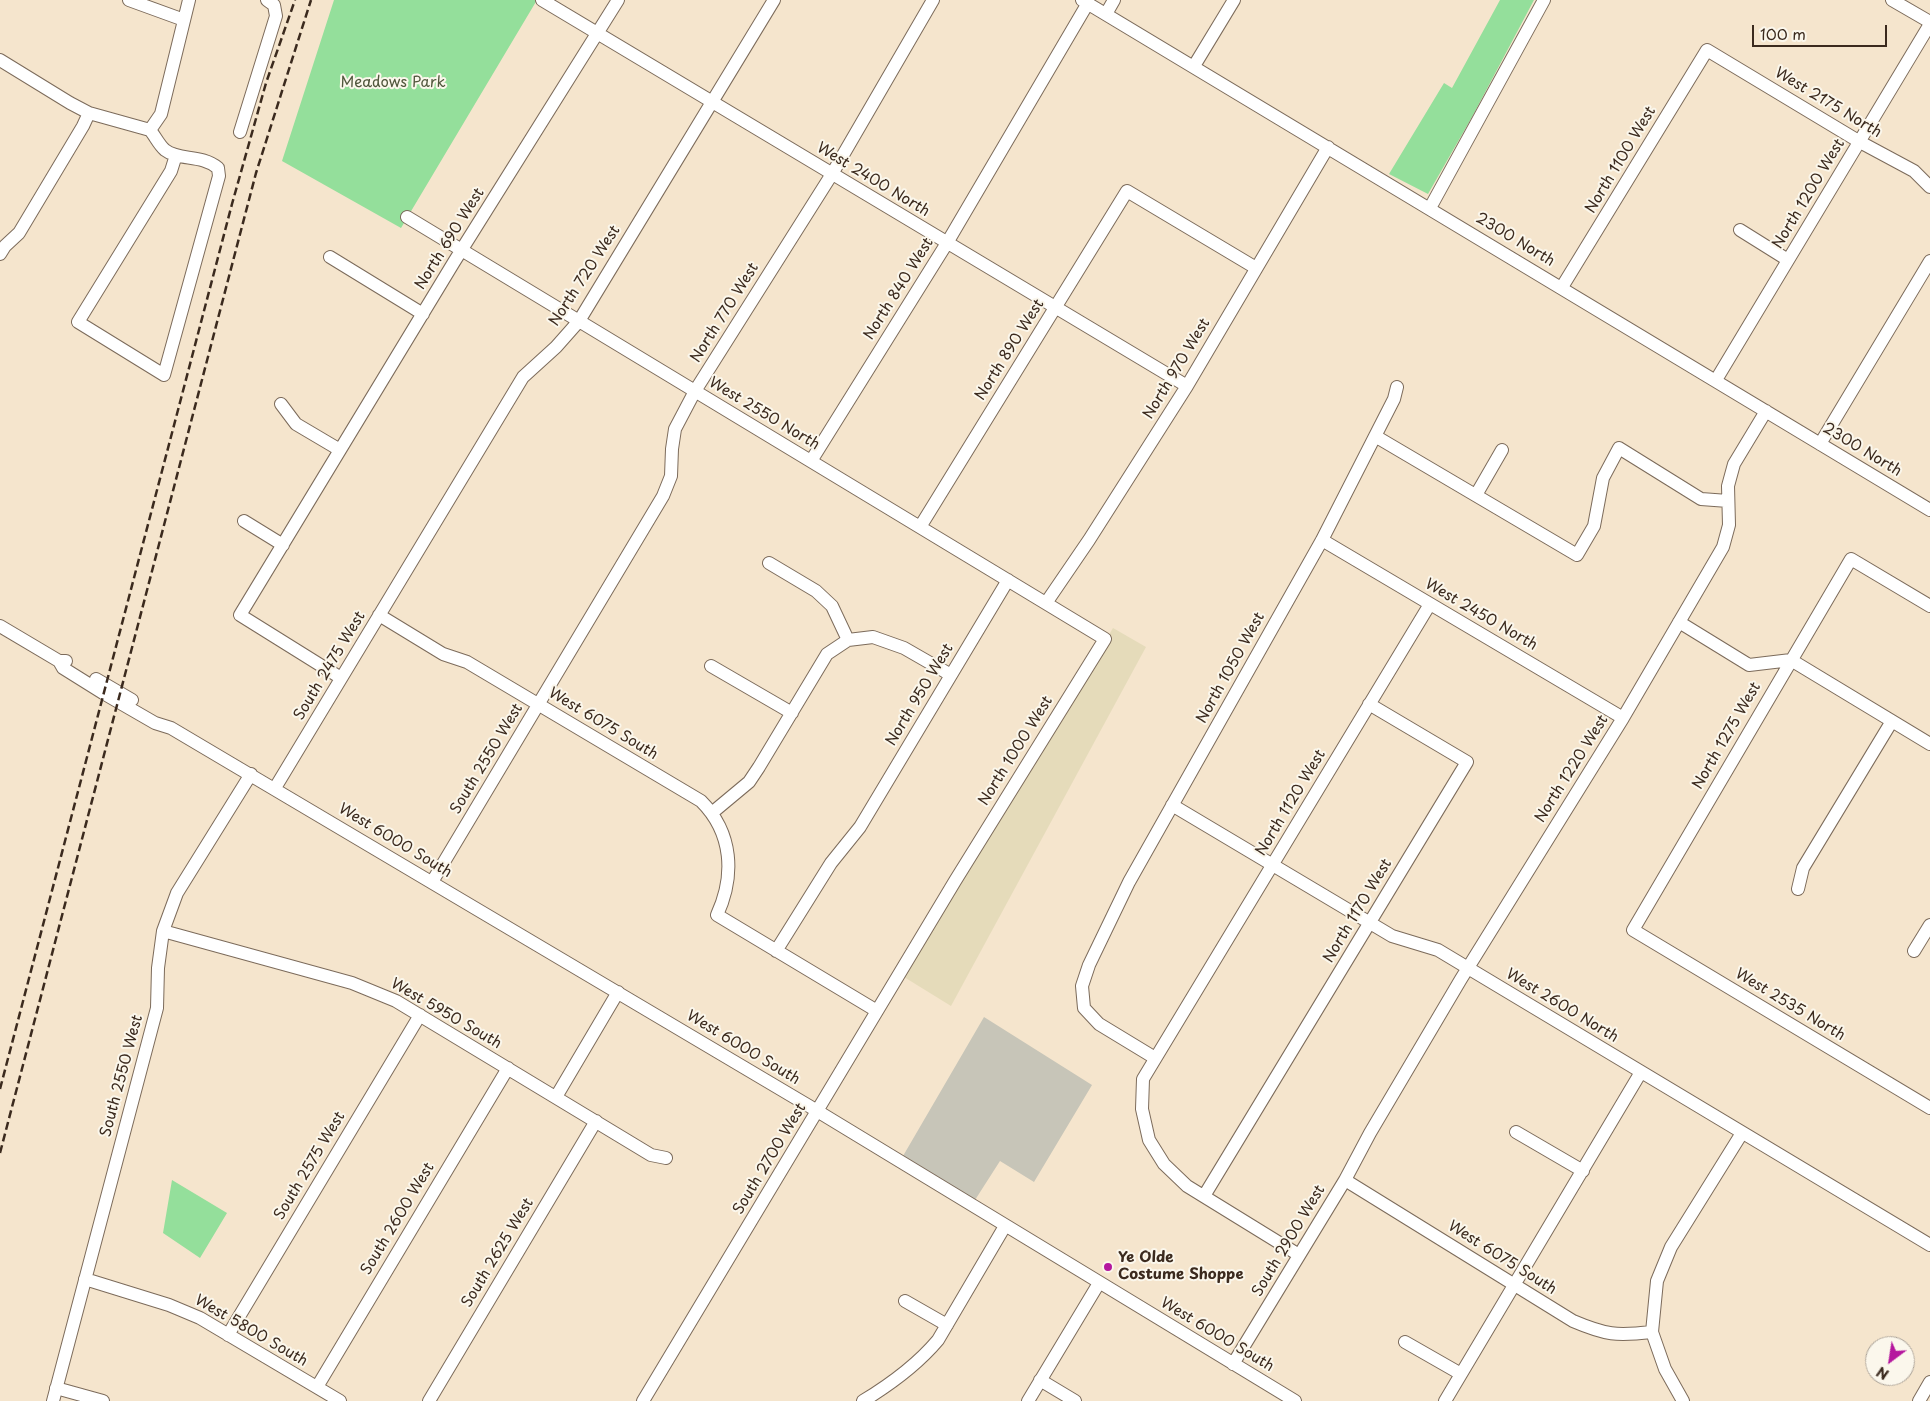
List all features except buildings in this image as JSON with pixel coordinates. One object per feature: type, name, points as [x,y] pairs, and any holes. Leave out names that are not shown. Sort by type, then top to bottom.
[{"type":"street","points":[[129,0],[184,20]]},
{"type":"street","points":[[150,130],[161,114],[189,0]]},
{"type":"street","points":[[240,132],[276,16],[274,5],[267,0]]},
{"type":"street","name":"West 2400 North","points":[[542,0],[1187,386]]},
{"type":"street","name":"North 690 West","points":[[341,678],[240,614],[462,250],[599,34],[618,0]]},
{"type":"street","name":"North 720 West","points":[[413,560],[523,377],[556,347],[579,321],[774,0]]},
{"type":"street","name":"North 770 West","points":[[569,653],[663,496],[671,476],[675,429],[695,391],[832,174],[933,0]]},
{"type":"street","points":[[1106,14],[1114,0]]},
{"type":"street","points":[[1194,66],[1234,0]]},
{"type":"street","points":[[1430,208],[1544,0]]},
{"type":"street","points":[[1892,0],[1930,23]]},
{"type":"street","name":"2300 North","points":[[1085,2],[1820,444],[1929,507]]},
{"type":"street","name":"North 840 West","points":[[811,461],[947,243],[1085,2]]},
{"type":"street","name":"North 1200 West","points":[[1716,380],[1930,23]]},
{"type":"street","name":"West 2175 North","points":[[1708,50],[1860,142],[1914,171],[1930,187]]},
{"type":"street","name":"North 1100 West","points":[[1562,288],[1708,50]]},
{"type":"street","points":[[1,63],[90,113],[125,124],[140,125],[150,130],[164,149],[176,155],[197,158],[212,163],[218,168],[219,176],[164,374],[78,322],[171,171],[176,155]]},
{"type":"street","points":[[2,247],[19,233],[90,113]]},
{"type":"street","name":"North 970 West","points":[[1046,603],[1089,540],[1187,386],[1328,147]]},
{"type":"street","name":"North 890 West","points":[[920,527],[1127,191],[1256,268]]},
{"type":"street","name":"West 2550 North","points":[[407,217],[1105,639]]},
{"type":"street","points":[[1740,230],[1788,260]]},
{"type":"street","points":[[330,257],[423,314]]},
{"type":"street","points":[[1820,444],[1930,261]]},
{"type":"street","name":"North 1050 West","points":[[1156,1058],[1099,1024],[1084,1008],[1082,986],[1089,965],[1129,882],[1322,540],[1394,399],[1397,386]]},
{"type":"street","points":[[281,404],[296,424],[340,450]]},
{"type":"street","name":"North 1220 West","points":[[1370,1133],[1468,968],[1624,718],[1723,547],[1729,525],[1728,486],[1734,464],[1766,411]]},
{"type":"street","points":[[1375,436],[1577,554],[1594,526],[1603,478],[1619,448],[1701,499],[1728,501]]},
{"type":"street","points":[[1476,495],[1502,450]]},
{"type":"street","points":[[244,521],[283,545]]},
{"type":"street","name":"West 2450 North","points":[[1322,540],[1624,718]]},
{"type":"street","name":"North 1275 West","points":[[1633,930],[1850,559],[1930,606]]},
{"type":"street","name":"South 2475 West","points":[[275,788],[413,560]]},
{"type":"street","points":[[770,563],[816,591],[832,606],[848,640]]},
{"type":"street","name":"North 950 West","points":[[776,951],[831,863],[860,827],[1008,580]]},
{"type":"street","name":"North 1120 West","points":[[1204,1196],[1187,1186],[1164,1164],[1149,1140],[1142,1109],[1143,1079],[1430,604]]},
{"type":"street","name":"West 6075 South","points":[[379,615],[443,654],[467,662],[701,801],[712,812],[728,847],[729,870],[725,898],[717,915],[776,951]]},
{"type":"street","points":[[1679,622],[1749,665],[1791,660],[1930,744]]},
{"type":"street","name":"West 6000 South","points":[[0,626],[59,661],[63,668],[119,697],[155,723],[170,728],[275,788],[818,1111],[1295,1401]]},
{"type":"street","points":[[712,812],[749,782],[828,654],[848,640],[873,637],[897,645],[951,675]]},
{"type":"street","name":"North 1000 West","points":[[955,881],[1105,639]]},
{"type":"street","name":"South 2550 West","points":[[432,882],[569,653]]},
{"type":"street","points":[[711,666],[792,713]]},
{"type":"street","name":"North 1170 West","points":[[1204,1196],[1467,762],[1369,704]]},
{"type":"street","points":[[1798,889],[1803,868],[1892,721]]},
{"type":"street","name":"South 2550 West","points":[[53,1401],[157,1008],[158,968],[163,931],[177,893],[251,774]]},
{"type":"street","name":"West 2600 North","points":[[1172,805],[1392,936],[1438,950],[1930,1246]]},
{"type":"street","name":"South 2700 West","points":[[643,1401],[955,881]]},
{"type":"street","points":[[1914,951],[1930,925]]},
{"type":"street","name":"West 2535 North","points":[[1633,930],[1930,1108]]},
{"type":"street","name":"West 5950 South","points":[[163,931],[352,982],[396,1001],[651,1155],[666,1158]]},
{"type":"street","points":[[776,951],[877,1011]]},
{"type":"street","points":[[556,1097],[618,992]]},
{"type":"street","name":"South 2575 West","points":[[228,1335],[420,1015]]},
{"type":"street","name":"South 2600 West","points":[[316,1387],[508,1068]]},
{"type":"street","points":[[1445,1401],[1642,1072]]},
{"type":"street","name":"South 2625 West","points":[[429,1401],[596,1121]]},
{"type":"street","points":[[1516,1132],[1583,1171]]},
{"type":"street","name":"South 2900 West","points":[[1233,1364],[1345,1180],[1370,1133]]},
{"type":"street","points":[[1683,1401],[1665,1369],[1652,1332],[1657,1281],[1671,1247],[1742,1133]]},
{"type":"street","name":"West 6075 South","points":[[1345,1180],[1573,1321],[1598,1332],[1619,1335],[1652,1332]]},
{"type":"street","points":[[1204,1196],[1299,1254]]},
{"type":"street","points":[[863,1401],[881,1396],[924,1357],[938,1340],[1005,1226]]},
{"type":"street","name":"West 5800 South","points":[[85,1279],[169,1304],[200,1318],[340,1401]]},
{"type":"street","points":[[1028,1401],[1099,1283]]},
{"type":"street","points":[[906,1300],[947,1325]]},
{"type":"street","points":[[1405,1342],[1461,1374]]},
{"type":"street","points":[[1040,1380],[1075,1401]]},
{"type":"street","points":[[1919,1401],[1930,1382]]},
{"type":"street","points":[[56,1388],[102,1401]]},
{"type":"shaded area","points":[[1113,628],[1146,647],[951,1006],[904,977]]},
{"type":"shaded area","points":[[984,1017],[1092,1085],[1034,1182],[1000,1161],[975,1200],[903,1156]]},
{"type":"green space","name":"Meadows Park","points":[[334,0],[537,0],[401,228],[282,161]]},
{"type":"green space","points":[[1500,0],[1534,0],[1472,117],[1428,194],[1389,174],[1444,83],[1452,88]]},
{"type":"green space","points":[[172,1180],[227,1213],[200,1258],[163,1233]]},
{"type":"railway","points":[[0,1089],[232,204],[266,83],[295,0]]},
{"type":"railway","points":[[0,1153],[256,173],[311,0]]},
{"type":"place","name":"Ye Olde Costume Shoppe","points":[[1108,1267]]}]
